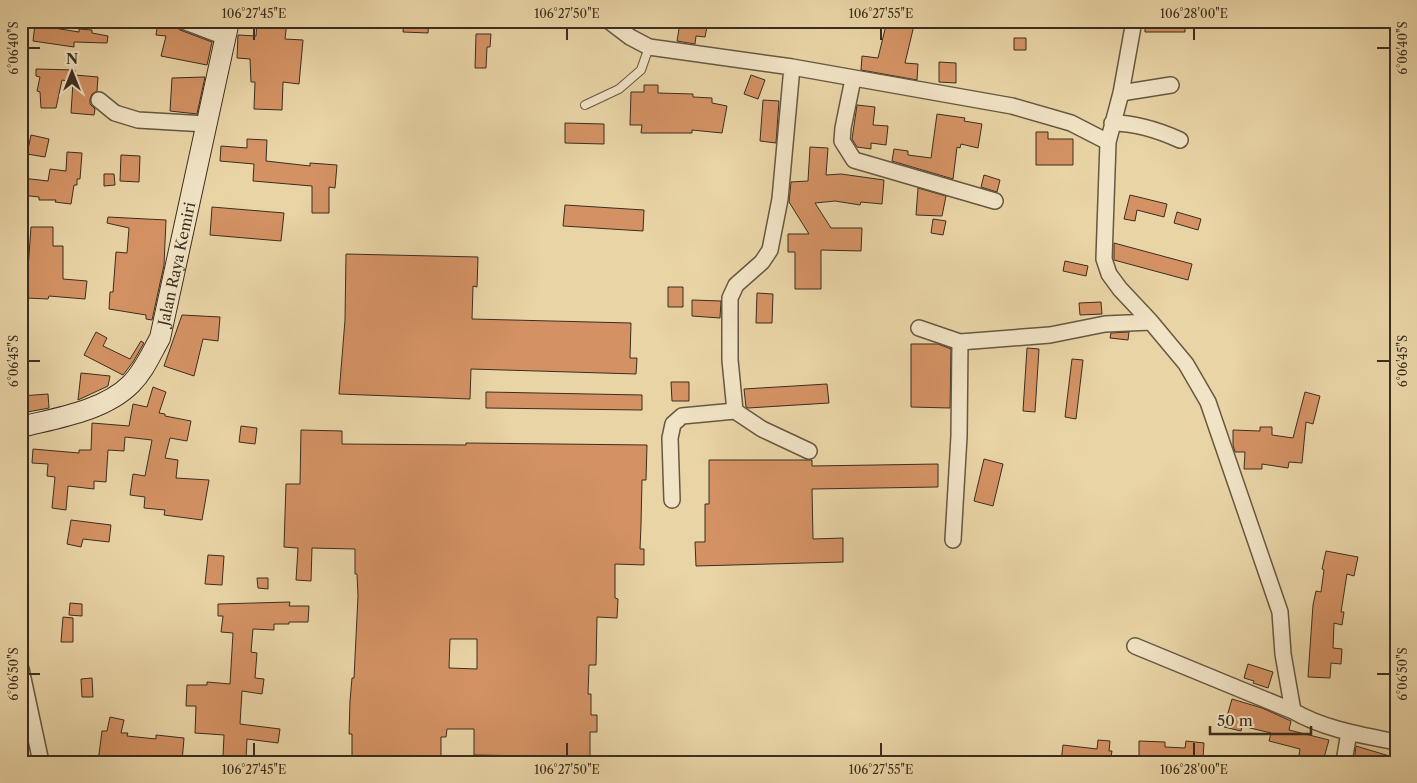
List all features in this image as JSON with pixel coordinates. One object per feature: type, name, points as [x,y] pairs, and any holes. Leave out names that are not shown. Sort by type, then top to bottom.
[{"type":"street","points":[[182,21],[227,29]]},
{"type":"street","points":[[609,21],[630,37],[649,47],[792,67],[853,79],[942,92],[1012,106],[1071,124],[1108,142]]},
{"type":"street","points":[[1134,21],[1121,93],[1108,142],[1104,259],[1114,282],[1186,364],[1208,402],[1280,612],[1283,654],[1293,711]]},
{"type":"street","name":"Jalan Raya Kemiri","points":[[21,427],[78,413],[109,399],[130,385],[142,370],[160,338],[227,29]]},
{"type":"street","points":[[734,411],[730,360],[730,298],[736,285],[762,262],[770,250],[780,199],[792,67]]},
{"type":"street","points":[[853,79],[842,128],[842,141],[854,160],[995,201]]},
{"type":"street","points":[[1121,93],[1171,85]]},
{"type":"street","points":[[99,100],[115,113],[138,120],[206,124]]},
{"type":"street","points":[[1112,122],[1131,123],[1180,140]]},
{"type":"street","points":[[919,328],[960,342],[1050,334],[1105,324],[1151,322]]},
{"type":"street","points":[[954,540],[959,436],[960,342]]},
{"type":"street","points":[[672,500],[670,438],[672,424],[682,416],[734,411],[762,429],[808,451]]},
{"type":"street","points":[[1135,646],[1293,711],[1303,717],[1349,732],[1395,741]]},
{"type":"street","points":[[21,669],[41,762]]},
{"type":"street","points":[[1344,762],[1349,732]]},
{"type":"lane","points":[[585,105],[619,89],[641,70],[649,47]]},
{"type":"building","points":[[158,21],[174,21],[175,26],[180,30],[212,42],[207,65],[161,56],[166,36],[156,35]]},
{"type":"building","points":[[257,21],[287,21],[285,39],[303,40],[299,84],[283,82],[282,110],[254,109],[255,82],[251,82],[250,59],[237,58],[238,35],[256,36]]},
{"type":"building","points":[[404,21],[429,21],[428,33],[403,32]]},
{"type":"building","points":[[887,21],[915,21],[905,63],[918,64],[917,80],[861,70],[862,56],[878,58]]},
{"type":"building","points":[[1145,21],[1185,21],[1185,32],[1145,32]]},
{"type":"building","points":[[680,23],[707,27],[705,37],[696,36],[695,44],[677,41]]},
{"type":"building","points":[[35,25],[79,32],[79,29],[92,30],[92,33],[108,36],[107,43],[74,42],[74,47],[33,41]]},
{"type":"building","points":[[476,34],[491,34],[490,47],[487,47],[486,68],[475,68]]},
{"type":"building","points":[[1014,38],[1026,38],[1026,50],[1014,50]]},
{"type":"building","points":[[939,62],[956,63],[956,83],[939,82]]},
{"type":"building","points":[[36,69],[75,70],[75,75],[98,77],[97,91],[92,94],[90,99],[90,104],[95,109],[94,115],[71,113],[73,82],[62,80],[56,108],[41,108],[40,92],[37,91],[40,77],[36,76]]},
{"type":"building","points":[[751,75],[765,80],[758,99],[744,94]]},
{"type":"building","points":[[205,77],[197,114],[170,111],[172,78]]},
{"type":"building","points":[[644,85],[658,85],[658,93],[693,94],[693,97],[712,98],[712,103],[727,106],[722,133],[692,130],[692,133],[641,133],[642,125],[630,125],[631,92],[644,92]]},
{"type":"building","points":[[763,100],[779,101],[776,143],[760,141]]},
{"type":"building","points":[[857,105],[875,107],[873,125],[888,126],[886,145],[871,143],[871,149],[857,147],[852,139]]},
{"type":"building","points":[[937,114],[965,118],[964,121],[982,124],[978,148],[961,144],[960,148],[957,147],[953,179],[892,161],[894,149],[908,151],[908,155],[931,158]]},
{"type":"building","points":[[565,123],[604,124],[604,144],[565,143]]},
{"type":"building","points":[[1036,132],[1048,132],[1048,139],[1073,139],[1073,165],[1036,165]]},
{"type":"building","points":[[31,135],[49,139],[45,157],[27,154]]},
{"type":"building","points":[[247,139],[267,140],[266,161],[310,166],[310,163],[337,165],[335,188],[329,187],[329,213],[312,213],[312,186],[253,181],[254,164],[220,161],[221,146],[247,148]]},
{"type":"building","points":[[810,147],[828,148],[826,175],[841,174],[884,180],[882,204],[861,202],[860,205],[835,201],[815,203],[831,228],[862,228],[861,251],[821,250],[821,289],[795,289],[795,252],[788,252],[788,234],[809,234],[789,202],[791,182],[808,181]]},
{"type":"building","points":[[67,152],[82,153],[80,179],[77,179],[77,185],[74,185],[71,204],[55,202],[56,200],[39,200],[39,197],[21,195],[22,178],[48,181],[50,169],[66,171]]},
{"type":"building","points":[[121,155],[140,156],[139,182],[120,181]]},
{"type":"building","points":[[104,174],[114,174],[115,185],[104,186]]},
{"type":"building","points":[[984,175],[1000,180],[997,192],[981,187]]},
{"type":"building","points":[[918,188],[946,196],[942,216],[916,215]]},
{"type":"building","points":[[1130,195],[1167,204],[1164,217],[1137,210],[1135,221],[1124,219]]},
{"type":"building","points":[[565,205],[644,210],[643,231],[563,226]]},
{"type":"building","points":[[212,207],[284,213],[281,241],[210,235]]},
{"type":"building","points":[[1177,212],[1201,219],[1198,230],[1174,223]]},
{"type":"building","points":[[108,217],[166,220],[164,265],[152,320],[146,319],[146,315],[109,309],[110,292],[113,292],[116,252],[127,253],[129,228],[107,223]]},
{"type":"building","points":[[933,219],[946,221],[943,235],[931,233]]},
{"type":"building","points":[[31,227],[53,227],[53,246],[63,246],[63,279],[87,281],[85,299],[49,296],[48,299],[26,298]]},
{"type":"building","points":[[1114,243],[1192,264],[1188,280],[1114,260]]},
{"type":"building","points":[[346,254],[478,257],[477,287],[473,286],[472,319],[631,323],[630,358],[637,358],[636,374],[471,369],[470,399],[339,394],[345,320]]},
{"type":"building","points":[[1065,261],[1088,266],[1086,276],[1063,271]]},
{"type":"building","points":[[668,287],[683,287],[683,307],[668,307]]},
{"type":"building","points":[[757,293],[773,294],[772,323],[756,323]]},
{"type":"building","points":[[692,300],[721,301],[720,318],[692,316]]},
{"type":"building","points":[[1101,302],[1102,314],[1080,315],[1079,303]]},
{"type":"building","points":[[182,315],[220,317],[218,341],[203,339],[194,376],[164,366]]},
{"type":"building","points":[[96,332],[107,338],[103,346],[130,359],[141,341],[144,343],[123,375],[84,355]]},
{"type":"building","points":[[1129,332],[1128,340],[1110,338],[1111,333]]},
{"type":"building","points":[[911,344],[938,344],[951,349],[950,408],[911,407]]},
{"type":"building","points":[[1027,348],[1039,349],[1035,412],[1023,411]]},
{"type":"building","points":[[1072,359],[1083,360],[1076,419],[1065,417]]},
{"type":"building","points":[[81,373],[110,376],[108,386],[78,400]]},
{"type":"building","points":[[671,382],[689,382],[689,401],[672,401]]},
{"type":"building","points":[[827,384],[829,403],[746,407],[744,389]]},
{"type":"building","points":[[153,387],[166,392],[159,413],[191,421],[187,441],[170,438],[165,458],[178,460],[176,478],[209,480],[202,520],[164,515],[165,510],[144,508],[145,497],[130,495],[133,474],[145,476],[152,440],[125,437],[124,451],[108,450],[106,482],[94,481],[94,489],[68,486],[66,510],[52,508],[55,477],[47,476],[48,464],[32,463],[33,449],[79,453],[79,450],[91,450],[92,423],[129,426],[133,404],[147,407]]},
{"type":"building","points":[[486,392],[642,395],[642,410],[486,408]]},
{"type":"building","points":[[1305,392],[1320,396],[1313,424],[1306,422],[1302,463],[1289,462],[1288,468],[1262,464],[1262,469],[1244,469],[1245,452],[1235,452],[1233,430],[1260,431],[1260,427],[1272,427],[1272,435],[1293,438]]},
{"type":"building","points":[[48,394],[49,408],[22,413],[21,396]]},
{"type":"building","points":[[241,426],[257,428],[255,444],[239,442]]},
{"type":"building","points":[[301,430],[342,431],[342,444],[647,445],[646,480],[642,480],[640,549],[644,549],[644,565],[615,564],[615,598],[618,599],[617,618],[597,617],[596,665],[589,665],[588,694],[591,694],[591,715],[597,715],[597,732],[590,732],[590,757],[474,755],[474,729],[447,729],[446,737],[441,737],[441,758],[352,756],[352,734],[349,734],[350,701],[352,678],[354,678],[358,596],[357,574],[355,574],[355,549],[312,548],[311,581],[296,580],[298,548],[284,547],[286,484],[300,484]],"holes":[[[450,639],[477,639],[477,669],[449,668]]]},
{"type":"building","points":[[984,459],[1003,464],[993,506],[974,501]]},
{"type":"building","points":[[709,460],[812,460],[812,466],[938,464],[938,487],[812,489],[813,539],[843,538],[843,562],[696,566],[695,542],[705,542],[705,504],[709,504]]},
{"type":"building","points":[[71,520],[111,525],[109,542],[83,539],[81,547],[67,544]]},
{"type":"building","points":[[1326,551],[1358,557],[1354,576],[1347,574],[1341,612],[1344,612],[1342,625],[1334,623],[1333,648],[1342,649],[1341,664],[1331,663],[1330,678],[1308,677],[1313,605],[1316,591],[1321,592],[1324,570],[1322,569]]},
{"type":"building","points":[[208,555],[224,556],[222,585],[205,584]]},
{"type":"building","points":[[257,578],[268,578],[268,589],[258,588]]},
{"type":"building","points":[[290,602],[289,606],[309,606],[308,622],[274,624],[274,630],[253,629],[251,652],[257,653],[255,678],[264,679],[262,694],[242,691],[240,724],[280,729],[278,743],[247,739],[246,759],[223,757],[224,735],[195,733],[196,706],[186,706],[187,685],[207,685],[207,682],[230,684],[233,633],[221,632],[223,616],[218,616],[218,604]]},
{"type":"building","points":[[70,603],[82,604],[82,616],[69,615]]},
{"type":"building","points":[[63,617],[73,618],[73,642],[61,642]]},
{"type":"building","points":[[1248,664],[1273,672],[1268,688],[1244,678]]},
{"type":"building","points":[[92,678],[93,697],[82,697],[81,679]]},
{"type":"building","points":[[1232,699],[1262,708],[1291,721],[1289,730],[1329,740],[1323,761],[1299,755],[1300,749],[1269,741],[1271,733],[1242,726],[1241,731],[1224,727]]},
{"type":"building","points":[[110,717],[124,720],[121,733],[128,733],[127,736],[156,739],[156,735],[184,738],[182,762],[98,762],[102,731],[107,731]]},
{"type":"building","points":[[1098,740],[1110,741],[1109,751],[1112,751],[1110,762],[1061,762],[1063,745],[1097,749]]},
{"type":"building","points":[[1139,741],[1165,742],[1165,747],[1185,748],[1186,741],[1204,743],[1203,758],[1197,758],[1197,762],[1139,759]]},
{"type":"building","points":[[1356,746],[1396,758],[1395,762],[1354,762]]}]
